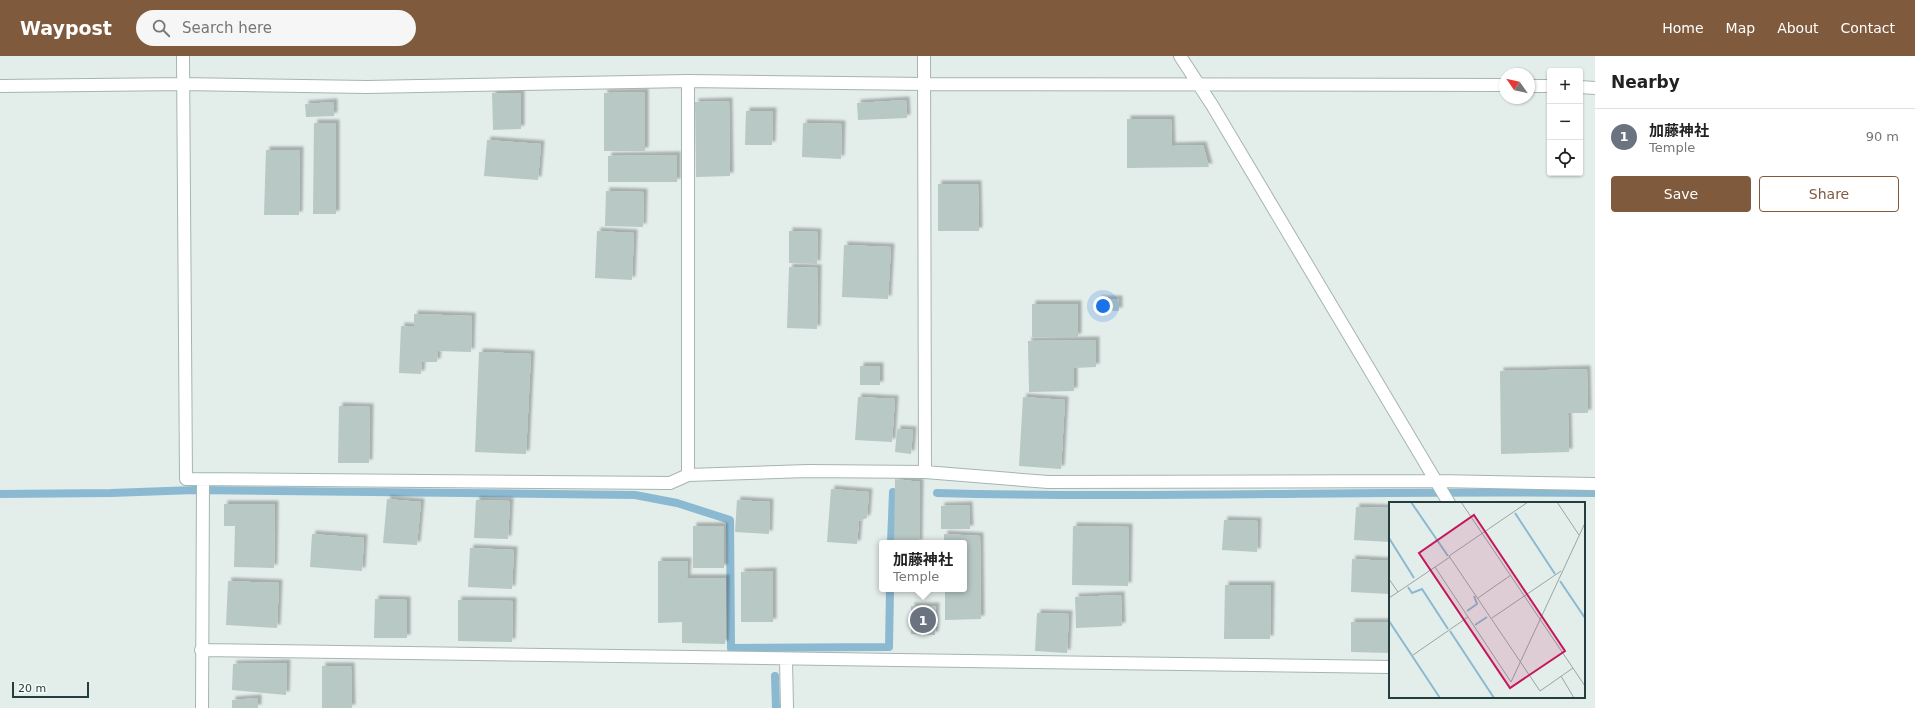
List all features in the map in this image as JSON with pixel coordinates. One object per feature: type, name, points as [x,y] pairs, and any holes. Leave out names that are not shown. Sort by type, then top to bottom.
[{"type":"street","points":[[183,56],[186,479],[204,486],[670,483],[688,475],[808,471],[925,472],[1048,482],[1595,484]]},
{"type":"street","points":[[924,56],[925,472]]},
{"type":"street","points":[[1180,56],[1212,105],[1448,501]]},
{"type":"street","points":[[688,80],[688,475]]},
{"type":"street","points":[[0,86],[183,84],[367,87],[688,80],[924,84],[1499,85]]},
{"type":"street","points":[[1535,86],[1547,86]]},
{"type":"street","points":[[1583,87],[1595,88]]},
{"type":"street","points":[[202,708],[201,650],[204,486]]},
{"type":"street","points":[[201,650],[786,660],[1389,667]]},
{"type":"street","points":[[786,660],[787,708]]},
{"type":"building","points":[[645,92],[645,151],[604,151],[604,93]]},
{"type":"building","points":[[492,93],[521,93],[521,129],[493,130]]},
{"type":"building","points":[[906,100],[907,118],[858,120],[857,103]]},
{"type":"building","points":[[729,101],[730,176],[696,177],[695,102]]},
{"type":"building","points":[[334,102],[334,116],[306,117],[305,104]]},
{"type":"building","points":[[746,111],[773,111],[772,145],[745,145]]},
{"type":"building","points":[[1127,119],[1171,119],[1172,146],[1203,145],[1209,167],[1127,168]]},
{"type":"building","points":[[314,123],[336,123],[336,214],[313,214]]},
{"type":"building","points":[[803,123],[842,124],[841,159],[802,157]]},
{"type":"building","points":[[487,140],[541,144],[538,180],[484,176]]},
{"type":"building","points":[[266,150],[300,150],[299,215],[264,215]]},
{"type":"building","points":[[677,155],[677,182],[608,182],[608,156]]},
{"type":"building","points":[[938,184],[978,184],[979,231],[938,231]]},
{"type":"building","points":[[606,191],[644,192],[643,227],[605,226]]},
{"type":"building","points":[[597,231],[634,233],[632,280],[595,278]]},
{"type":"building","points":[[789,231],[818,232],[817,264],[789,263]]},
{"type":"building","points":[[844,245],[891,247],[888,299],[842,297]]},
{"type":"building","points":[[789,267],[818,268],[817,329],[787,328]]},
{"type":"building","points":[[1098,299],[1119,299],[1119,311],[1098,311]]},
{"type":"building","points":[[1032,304],[1078,304],[1078,337],[1032,337]]},
{"type":"building","points":[[414,314],[472,316],[471,352],[438,351],[437,362],[422,362],[421,374],[399,373],[401,326],[414,327]]},
{"type":"building","points":[[1096,340],[1096,367],[1074,368],[1074,391],[1029,392],[1028,341]]},
{"type":"building","points":[[479,352],[531,354],[526,454],[475,452]]},
{"type":"building","points":[[860,366],[880,366],[880,385],[860,385]]},
{"type":"building","points":[[1587,369],[1588,413],[1568,413],[1569,452],[1501,454],[1500,371]]},
{"type":"building","points":[[858,397],[895,399],[892,442],[855,440]]},
{"type":"building","points":[[1023,397],[1065,400],[1061,469],[1019,466]]},
{"type":"building","points":[[339,406],[370,407],[369,463],[338,463]]},
{"type":"building","points":[[897,429],[913,430],[911,454],[895,452]]},
{"type":"building","points":[[895,479],[920,482],[919,540],[894,540]]},
{"type":"building","points":[[831,489],[869,492],[867,518],[859,521],[857,544],[827,542]]},
{"type":"building","points":[[387,499],[421,502],[417,545],[383,543]]},
{"type":"building","points":[[476,500],[510,501],[508,539],[474,538]]},
{"type":"building","points":[[737,500],[770,502],[769,534],[735,532]]},
{"type":"building","points":[[224,504],[275,504],[274,568],[234,567],[235,526],[224,526]]},
{"type":"building","points":[[969,505],[970,529],[941,529],[941,506]]},
{"type":"building","points":[[1356,507],[1389,508],[1389,542],[1354,540]]},
{"type":"building","points":[[1224,520],[1258,521],[1257,552],[1222,550]]},
{"type":"building","points":[[693,526],[724,526],[724,568],[693,568]]},
{"type":"building","points":[[1073,526],[1129,527],[1128,586],[1072,585]]},
{"type":"building","points":[[312,534],[364,538],[362,571],[310,567]]},
{"type":"building","points":[[944,534],[980,536],[981,619],[945,620],[945,592],[967,592],[967,540],[944,540]]},
{"type":"building","points":[[470,548],[514,550],[512,589],[468,587]]},
{"type":"building","points":[[1352,559],[1389,561],[1389,594],[1351,592]]},
{"type":"building","points":[[658,561],[688,561],[687,578],[726,578],[725,644],[682,643],[682,622],[658,623]]},
{"type":"building","points":[[773,571],[773,622],[741,622],[741,572]]},
{"type":"building","points":[[228,581],[279,583],[277,628],[226,625]]},
{"type":"building","points":[[1225,585],[1271,585],[1270,639],[1224,639]]},
{"type":"building","points":[[1121,595],[1122,626],[1076,628],[1075,597]]},
{"type":"building","points":[[375,599],[407,600],[407,638],[374,638]]},
{"type":"building","points":[[458,600],[513,601],[512,642],[458,641]]},
{"type":"building","points":[[911,606],[936,606],[935,635],[911,634]]},
{"type":"building","points":[[1037,613],[1069,614],[1067,653],[1035,651]]},
{"type":"building","points":[[1351,622],[1389,622],[1389,653],[1351,652]]},
{"type":"building","points":[[287,663],[286,695],[232,690],[233,664]]},
{"type":"building","points":[[322,666],[351,666],[352,708],[322,708]]},
{"type":"building","points":[[258,698],[258,708],[232,708],[232,700]]},
{"type":"waterway","points":[[0,494],[111,493],[195,490],[635,495],[677,503],[730,520],[731,648],[889,647],[890,592]]},
{"type":"waterway","points":[[891,540],[893,492]]},
{"type":"waterway","points":[[937,493],[1019,495],[1513,492],[1595,493]]},
{"type":"waterway","points":[[775,676],[776,708]]},
{"type":"place","name":"加藤神社","points":[[923,620]]}]
